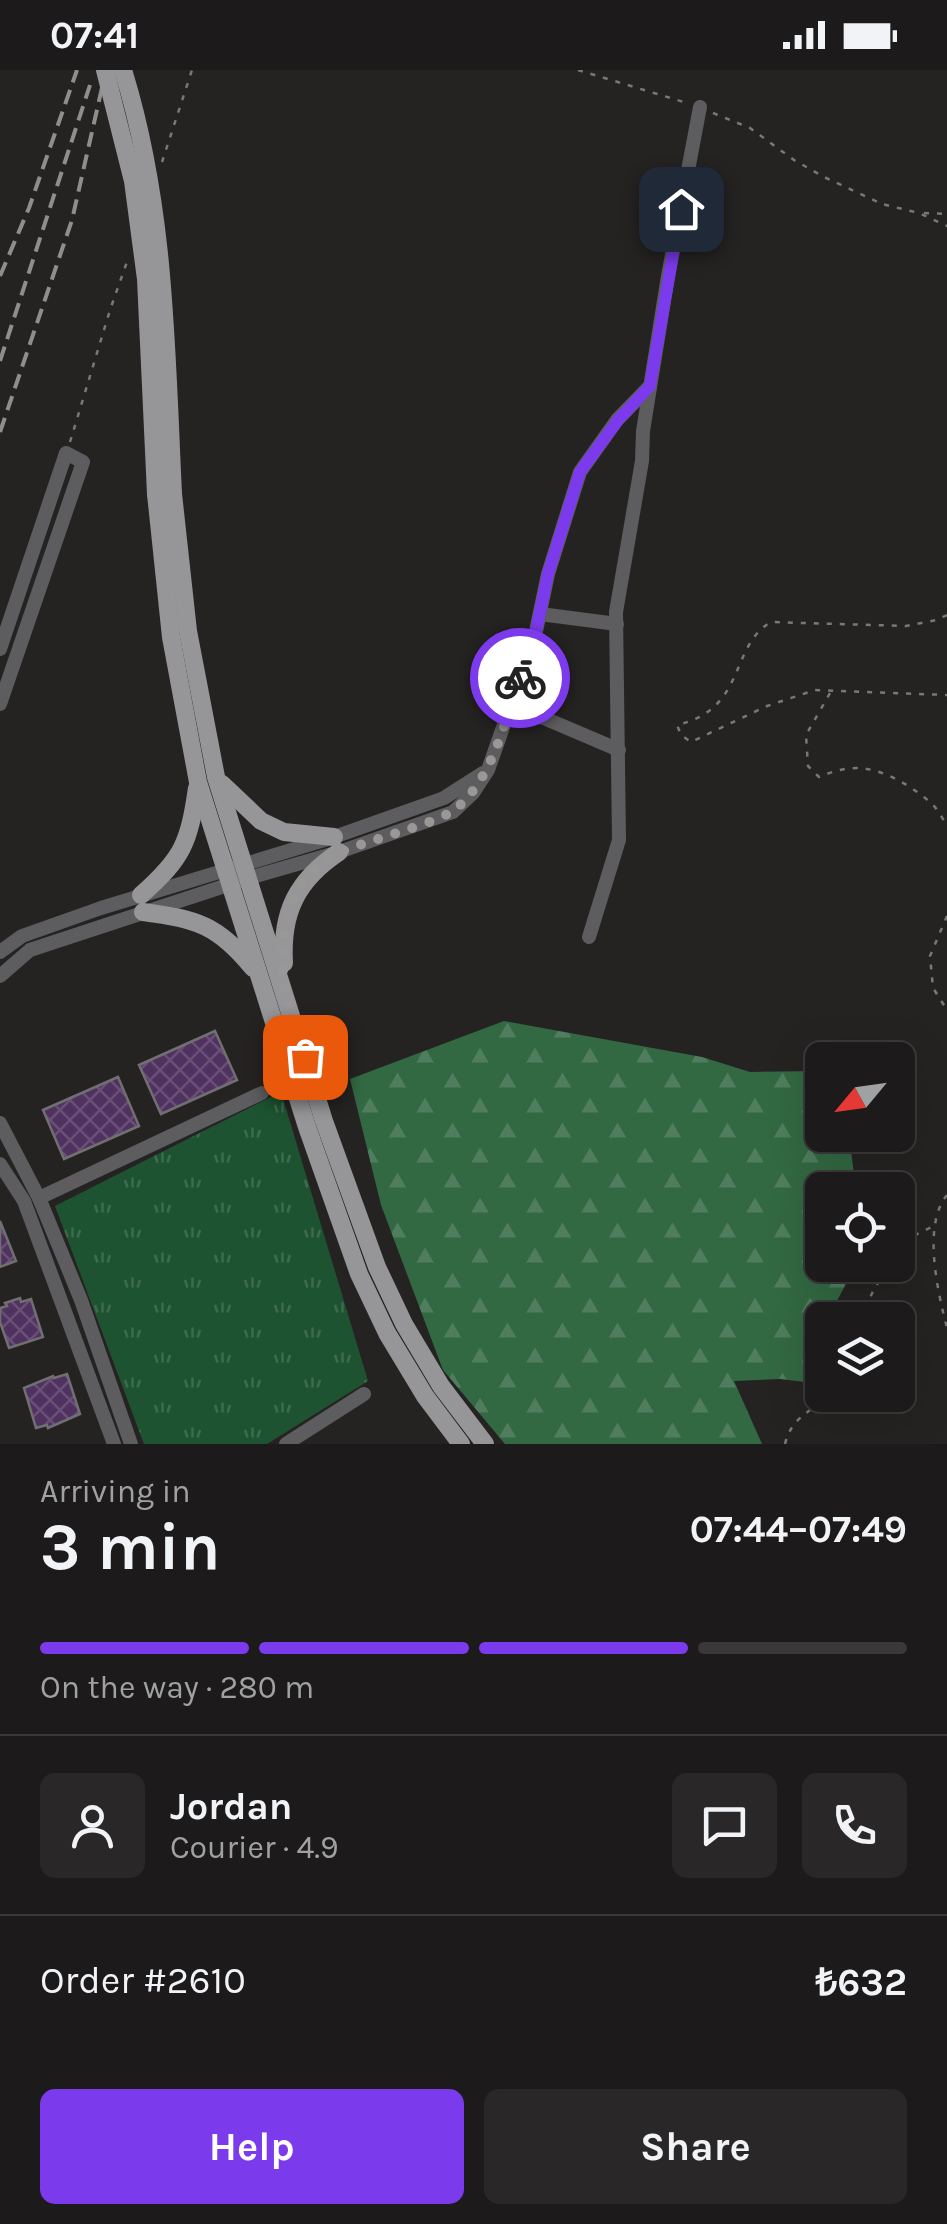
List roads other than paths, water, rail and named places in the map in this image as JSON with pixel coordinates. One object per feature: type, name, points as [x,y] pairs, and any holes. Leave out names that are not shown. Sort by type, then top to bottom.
[{"type":"main road","points":[[105,70],[134,181],[146,279],[172,637],[228,876],[307,1127],[359,1274],[387,1333],[425,1396],[461,1444]]},
{"type":"main road","points":[[123,70],[150,178],[163,278],[164,494]]},
{"type":"main road","points":[[207,780],[260,821],[284,832],[337,844],[292,902],[282,937],[285,993]]},
{"type":"main road","points":[[207,780],[247,870],[324,1121],[377,1267],[404,1324],[441,1386],[485,1444]]},
{"type":"main road","points":[[207,780],[178,856],[142,904],[210,927],[235,946],[259,976]]},
{"type":"street","points":[[589,938],[620,840],[616,612],[642,461],[650,386],[700,108]]},
{"type":"street","points":[[0,952],[22,936],[337,844],[444,798],[488,770],[535,636],[548,574],[580,472],[618,420],[650,386]]},
{"type":"street","points":[[0,649],[66,454],[83,462],[0,704]]},
{"type":"street","points":[[540,614],[617,624]]},
{"type":"street","points":[[511,704],[619,750]]},
{"type":"street","points":[[0,976],[30,950],[142,904]]},
{"type":"street","points":[[40,1198],[262,1093]]},
{"type":"street","points":[[0,1124],[40,1198],[131,1444]]},
{"type":"street","points":[[0,1164],[24,1202],[114,1444]]},
{"type":"street","points":[[286,1444],[364,1394]]},
{"type":"railway","points":[[0,276],[29,208],[77,70]]},
{"type":"railway","points":[[0,432],[72,220],[106,70]]},
{"type":"railway","points":[[0,361],[90,85]]}]
